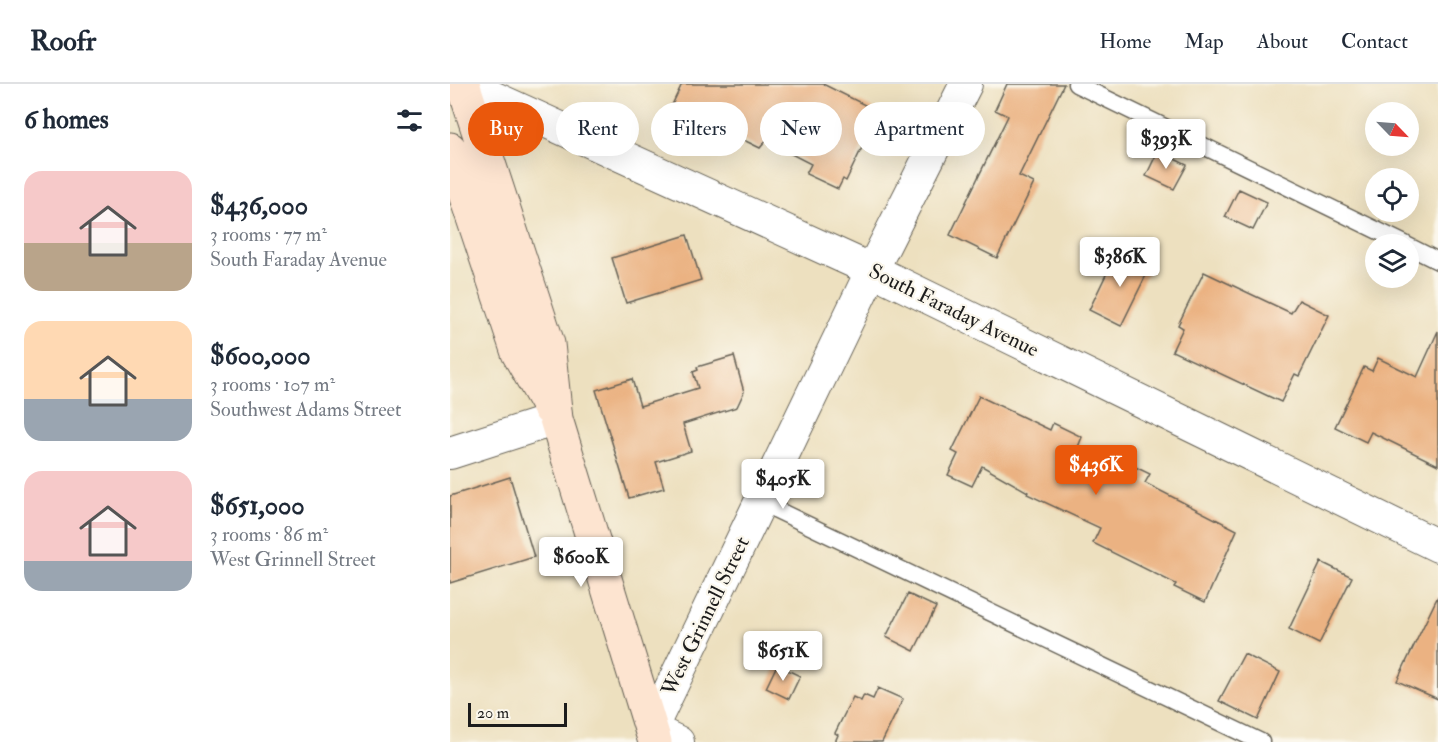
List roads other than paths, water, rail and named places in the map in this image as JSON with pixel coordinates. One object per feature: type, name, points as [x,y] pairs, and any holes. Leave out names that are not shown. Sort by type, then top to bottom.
[{"type":"main road","points":[[463,84],[548,344],[556,419]]},
{"type":"main road","points":[[450,149],[518,353],[556,419],[661,738]]},
{"type":"street","name":"South Faraday Avenue","points":[[463,84],[872,270],[1438,546]]},
{"type":"street","name":"West Grinnell Street","points":[[661,738],[760,501],[872,270],[966,84]]},
{"type":"street","points":[[450,453],[556,419]]},
{"type":"lane","points":[[1076,84],[1384,234]]},
{"type":"lane","points":[[1419,251],[1438,261]]},
{"type":"lane","points":[[760,501],[1262,742]]}]
